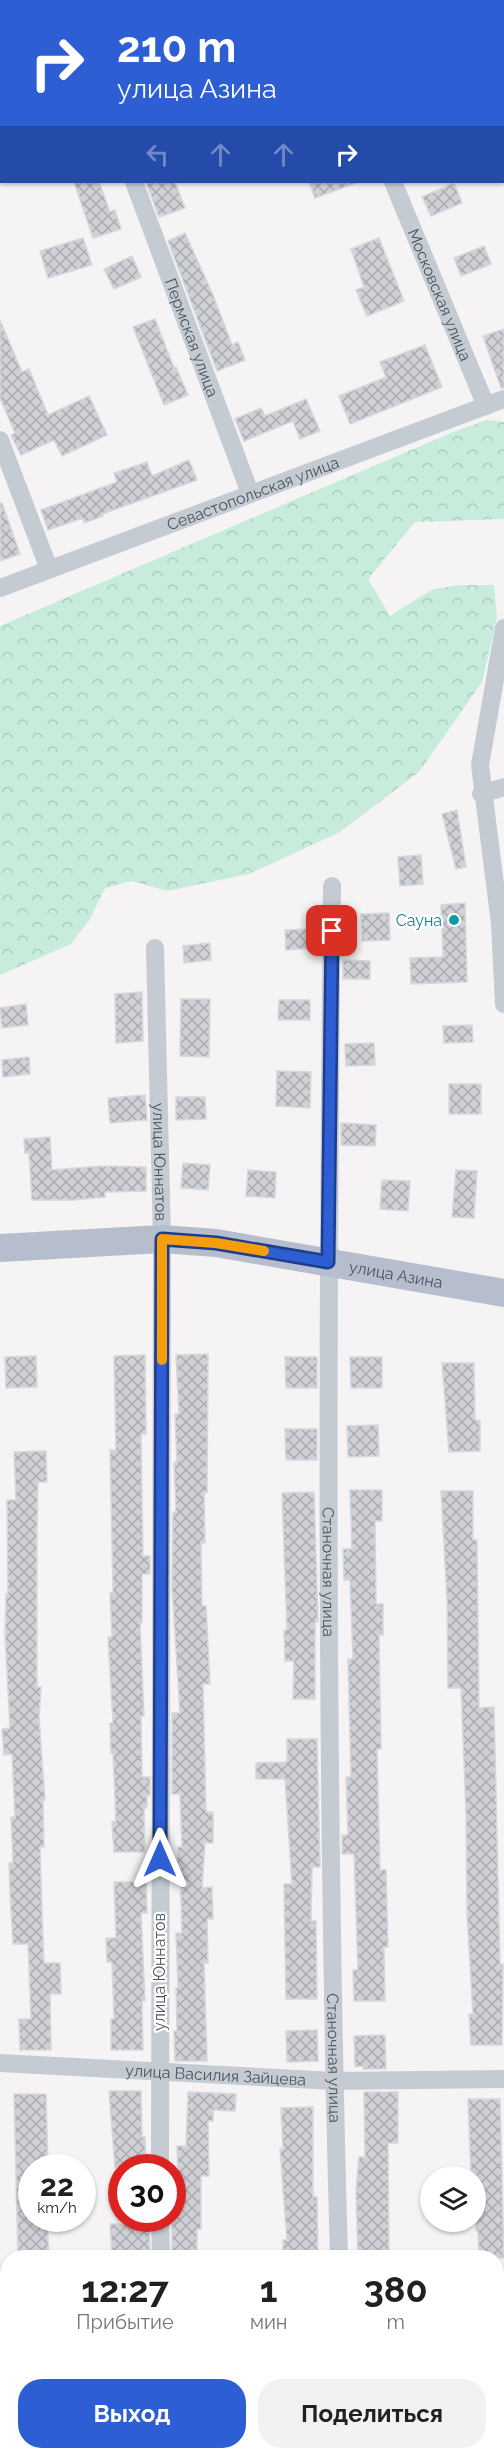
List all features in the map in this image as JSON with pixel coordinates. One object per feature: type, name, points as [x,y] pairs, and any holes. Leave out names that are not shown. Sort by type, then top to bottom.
[{"type":"main road","name":"улица Азина","points":[[0,1248],[162,1239],[216,1243],[504,1293]]},
{"type":"street","name":"Пермская улица","points":[[134,183],[250,493]]},
{"type":"street","name":"Московская улица","points":[[393,183],[486,406]]},
{"type":"street","name":"Севастопольская улица","points":[[0,588],[504,399]]},
{"type":"street","points":[[0,440],[49,569]]},
{"type":"street","points":[[504,628],[480,765],[482,794],[502,923],[504,1004]]},
{"type":"street","points":[[482,794],[504,787]]},
{"type":"street","name":"Станочная улица","points":[[332,886],[328,1262],[334,2081],[339,2250]]},
{"type":"street","name":"улица Юннатов","points":[[155,948],[162,1239],[160,2154]]},
{"type":"street","name":"улица Василия Зайцева","points":[[0,2063],[334,2081],[504,2079]]},
{"type":"street","points":[[160,2232],[160,2250]]},
{"type":"green space","points":[[487,420],[504,422],[504,519],[415,522],[368,579],[390,616],[431,590],[457,585],[494,585],[497,618],[482,682],[419,772],[340,832],[249,874],[167,891],[132,881],[105,888],[90,919],[71,944],[0,975],[0,626],[453,432]]},
{"type":"building","points":[[74,183],[99,183],[110,212],[115,210],[121,229],[93,238]]},
{"type":"building","points":[[146,183],[175,183],[185,208],[159,217]]},
{"type":"building","points":[[309,183],[356,183],[315,198]]},
{"type":"building","points":[[454,183],[462,203],[431,216],[422,197]]},
{"type":"building","points":[[185,233],[213,295],[232,345],[238,342],[245,360],[217,371],[168,241]]},
{"type":"building","points":[[83,238],[92,265],[48,278],[40,251]]},
{"type":"building","points":[[379,238],[404,301],[367,316],[356,290],[364,287],[351,249]]},
{"type":"building","points":[[484,246],[491,264],[461,276],[454,258]]},
{"type":"building","points":[[132,256],[141,277],[114,289],[104,269]]},
{"type":"building","points":[[155,319],[174,368],[176,367],[188,395],[164,405],[133,327]]},
{"type":"building","points":[[0,320],[22,372],[29,369],[48,415],[89,396],[107,435],[62,456],[54,440],[21,455],[11,435],[15,433],[0,398]]},
{"type":"building","points":[[504,329],[504,388],[501,388],[483,336]]},
{"type":"building","points":[[425,345],[442,387],[350,424],[339,396],[386,377],[380,362]]},
{"type":"building","points":[[306,399],[320,431],[300,439],[293,421],[244,441],[235,419],[261,408],[265,416]]},
{"type":"building","points":[[189,460],[197,480],[102,514],[103,516],[84,523],[83,518],[48,530],[41,510],[117,482],[114,473],[147,462],[152,476]]},
{"type":"building","points":[[0,503],[2,503],[20,554],[0,561]]},
{"type":"building","points":[[457,810],[466,867],[456,869],[442,814]]},
{"type":"building","points":[[421,855],[423,884],[400,886],[398,857]]},
{"type":"building","points":[[465,903],[467,982],[411,984],[410,958],[443,957],[441,905]]},
{"type":"building","points":[[389,913],[390,940],[362,941],[361,914]]},
{"type":"building","points":[[315,929],[316,948],[286,950],[285,930]]},
{"type":"building","points":[[210,943],[211,960],[184,963],[183,946]]},
{"type":"building","points":[[343,960],[370,961],[370,979],[343,979]]},
{"type":"building","points":[[142,992],[143,1041],[116,1043],[115,994]]},
{"type":"building","points":[[181,999],[210,999],[209,1057],[180,1056]]},
{"type":"building","points":[[279,1000],[310,1000],[310,1020],[278,1020]]},
{"type":"building","points":[[26,1004],[28,1025],[2,1028],[0,1008]]},
{"type":"building","points":[[472,1025],[473,1042],[444,1043],[443,1026]]},
{"type":"building","points":[[374,1043],[375,1065],[346,1066],[345,1044]]},
{"type":"building","points":[[29,1057],[30,1074],[3,1077],[2,1060]]},
{"type":"building","points":[[277,1071],[311,1072],[310,1108],[276,1106]]},
{"type":"building","points":[[449,1084],[481,1084],[481,1114],[449,1114]]},
{"type":"building","points":[[145,1095],[147,1120],[110,1123],[108,1098]]},
{"type":"building","points":[[176,1097],[205,1097],[206,1119],[176,1120]]},
{"type":"building","points":[[341,1123],[376,1125],[375,1146],[341,1145]]},
{"type":"building","points":[[50,1137],[52,1170],[103,1166],[146,1167],[146,1191],[105,1192],[105,1197],[73,1200],[32,1200],[29,1153],[25,1153],[24,1139]]},
{"type":"building","points":[[183,1163],[210,1165],[208,1190],[181,1188]]},
{"type":"building","points":[[248,1170],[276,1172],[275,1198],[246,1196]]},
{"type":"building","points":[[456,1170],[477,1171],[474,1218],[452,1217]]},
{"type":"building","points":[[382,1180],[410,1181],[408,1211],[380,1209]]},
{"type":"building","points":[[208,1354],[207,1493],[204,1493],[205,1543],[201,1543],[202,1606],[206,1606],[210,1684],[203,1684],[206,1812],[213,1812],[213,1843],[205,1843],[202,1888],[212,1887],[213,1919],[207,1919],[208,1963],[204,1963],[207,2061],[175,2061],[174,2031],[177,2031],[176,1988],[178,1988],[176,1933],[182,1933],[180,1864],[177,1864],[178,1847],[182,1847],[180,1794],[172,1794],[172,1713],[180,1713],[172,1587],[173,1512],[176,1512],[174,1463],[177,1462],[175,1414],[179,1414],[176,1355]]},
{"type":"building","points":[[145,1355],[146,1434],[141,1434],[143,1556],[150,1556],[150,1574],[142,1574],[142,1623],[140,1623],[144,1716],[141,1716],[142,1777],[150,1777],[150,1795],[147,1795],[147,1808],[144,1808],[145,1852],[114,1852],[112,1822],[116,1821],[113,1754],[111,1754],[110,1723],[113,1723],[108,1637],[112,1637],[110,1593],[113,1592],[110,1450],[116,1450],[114,1356]]},
{"type":"building","points":[[36,1356],[37,1387],[6,1388],[5,1357]]},
{"type":"building","points":[[285,1357],[317,1357],[317,1388],[286,1388]]},
{"type":"building","points":[[350,1357],[382,1357],[382,1388],[351,1388]]},
{"type":"building","points":[[442,1363],[474,1363],[475,1420],[480,1420],[480,1451],[449,1452]]},
{"type":"building","points":[[378,1425],[379,1456],[348,1457],[347,1426]]},
{"type":"building","points":[[285,1429],[317,1429],[317,1460],[286,1460]]},
{"type":"building","points":[[46,1451],[47,1482],[38,1482],[37,1531],[37,1687],[41,1687],[39,1718],[45,1800],[43,1800],[44,1847],[40,1847],[44,1963],[60,1963],[61,1994],[50,1994],[51,2050],[20,2050],[19,2019],[31,2019],[28,1944],[13,1944],[9,1863],[13,1863],[11,1817],[15,1817],[12,1754],[4,1755],[2,1729],[10,1728],[5,1634],[6,1594],[8,1594],[7,1500],[16,1500],[14,1452]]},
{"type":"building","points":[[350,1490],[382,1490],[382,1521],[375,1521],[376,1604],[383,1604],[383,1635],[379,1635],[381,1749],[377,1749],[380,1870],[386,1870],[388,1947],[384,1947],[385,2001],[354,2001],[353,1970],[358,1970],[354,1854],[342,1854],[342,1835],[348,1835],[346,1777],[351,1777],[348,1659],[353,1659],[350,1580],[344,1580],[343,1549],[352,1549]]},
{"type":"building","points":[[441,1491],[473,1491],[473,1540],[477,1540],[479,1708],[494,1707],[500,1965],[503,1964],[502,2045],[471,2045],[469,2014],[473,2014],[467,1913],[461,1688],[448,1688],[447,1599]]},
{"type":"building","points":[[314,1492],[318,1622],[315,1622],[315,1699],[293,1699],[294,1661],[285,1661],[284,1630],[287,1630],[282,1493]]},
{"type":"building","points":[[287,1739],[317,1739],[320,1867],[312,1867],[311,1921],[316,1921],[317,1999],[286,1999],[284,1884],[292,1884],[285,1779],[256,1779],[256,1763],[287,1762]]},
{"type":"building","points":[[114,1882],[146,1882],[147,1913],[141,1913],[145,2001],[142,2001],[143,2050],[111,2050],[111,2019],[114,2019],[112,1962],[107,1962],[106,1938],[116,1938]]},
{"type":"building","points":[[317,2030],[318,2061],[287,2062],[286,2031]]},
{"type":"building","points":[[385,2035],[386,2069],[355,2067],[354,2036]]},
{"type":"building","points":[[109,2091],[141,2091],[142,2137],[145,2137],[146,2154],[114,2154]]},
{"type":"building","points":[[188,2092],[236,2094],[235,2111],[213,2110],[213,2121],[208,2121],[209,2176],[201,2176],[201,2229],[197,2229],[197,2250],[172,2250],[172,2232],[186,2232],[186,2154],[177,2154],[177,2146],[186,2146]]},
{"type":"building","points":[[364,2092],[398,2092],[398,2143],[388,2143],[389,2250],[358,2250],[356,2192],[359,2157],[365,2157]]},
{"type":"building","points":[[14,2094],[46,2094],[48,2154],[18,2154],[18,2232],[48,2232],[49,2250],[18,2250]]},
{"type":"building","points":[[468,2099],[500,2099],[504,2250],[479,2250],[478,2232],[486,2232],[486,2166],[471,2166]]},
{"type":"building","points":[[313,2107],[313,2197],[317,2197],[318,2250],[283,2250],[283,2240],[287,2240],[280,2149],[283,2149],[281,2108]]},
{"type":"building","points":[[111,2232],[149,2232],[150,2250],[112,2250]]},
{"type":"slow traffic","points":[[162,1360],[162,1239],[216,1243],[264,1251]]},
{"type":"place","name":"Сауна","points":[[454,920]]},
{"type":"route","points":[[160,1859],[162,1239],[216,1243],[328,1262],[332,931]]}]
